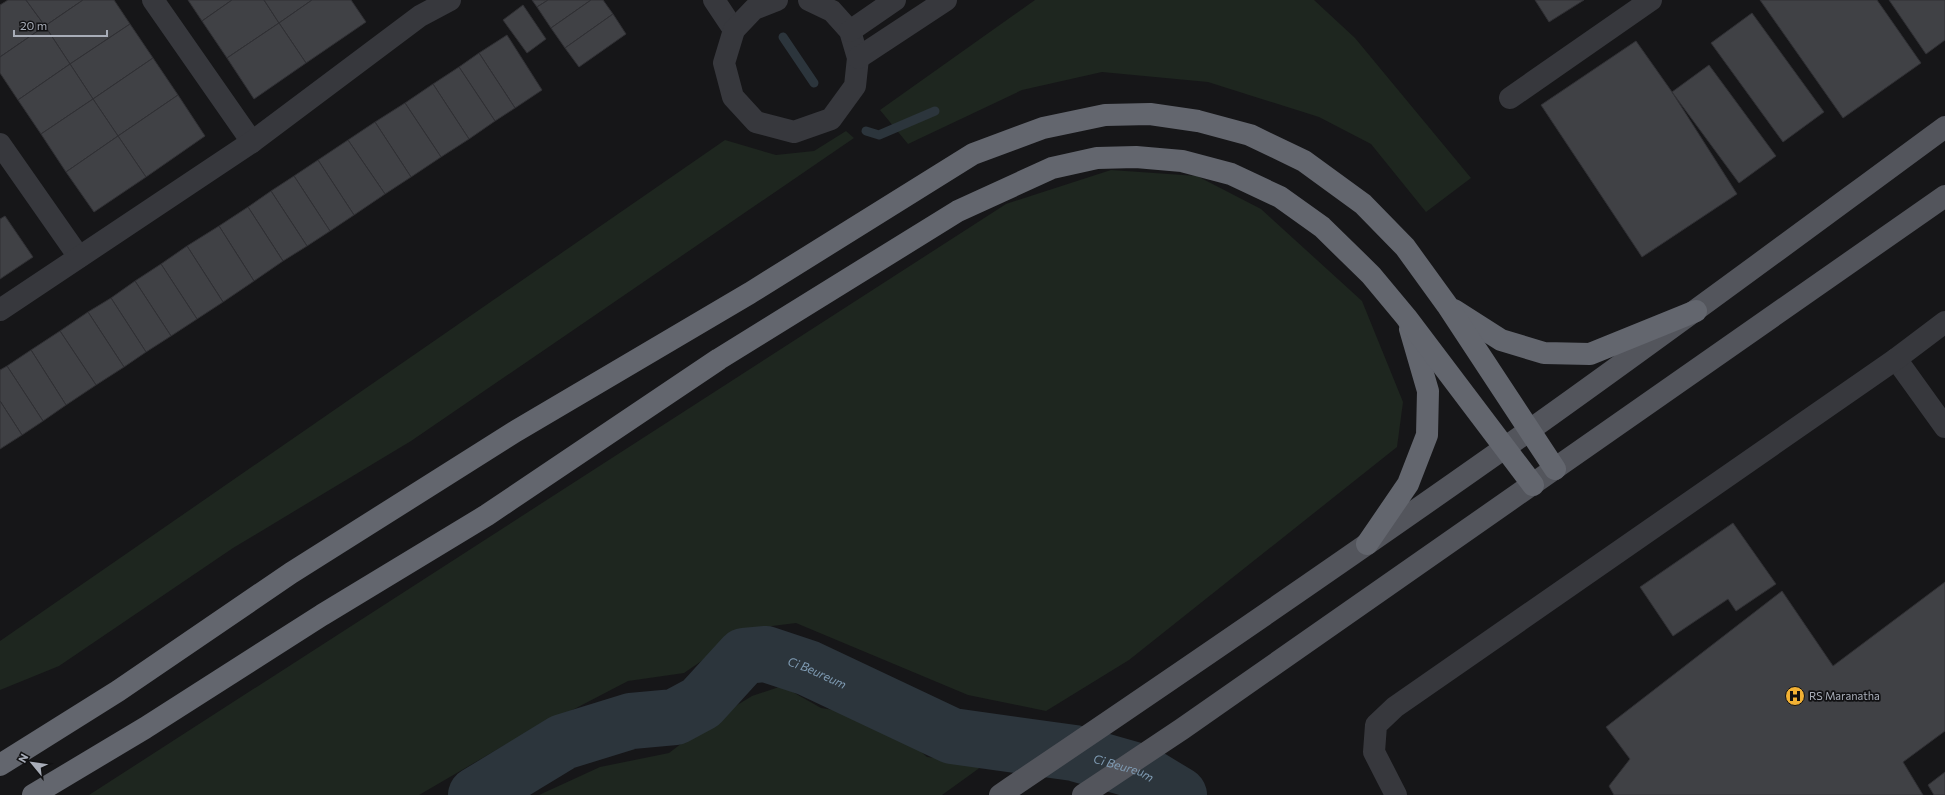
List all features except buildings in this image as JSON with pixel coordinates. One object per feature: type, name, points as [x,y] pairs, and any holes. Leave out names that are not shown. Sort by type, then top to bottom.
[{"type":"highway","points":[[0,765],[118,691],[291,573],[516,431],[750,293],[973,154],[1043,128],[1105,115],[1150,114],[1198,121],[1250,135],[1304,161],[1363,204],[1404,247],[1447,305],[1556,469]]},
{"type":"highway","points":[[33,795],[145,728],[322,615],[487,515],[719,359],[952,215],[1052,168],[1097,158],[1136,157],[1182,161],[1231,174],[1280,197],[1322,227],[1371,275],[1406,317],[1533,485]]},
{"type":"highway","points":[[1447,305],[1501,340],[1544,353],[1590,354],[1696,311]]},
{"type":"highway","points":[[1367,544],[1408,484],[1427,435],[1428,391],[1406,317]]},
{"type":"main road","points":[[1000,795],[1132,706],[1505,448],[1696,311],[1945,127]]},
{"type":"main road","points":[[1082,795],[1182,730],[1945,196]]},
{"type":"street","points":[[153,0],[252,142]]},
{"type":"street","points":[[0,310],[252,142],[415,8],[450,0]]},
{"type":"street","points":[[714,0],[734,30]]},
{"type":"street","points":[[777,0],[754,9],[734,30],[724,63],[732,98],[756,122],[794,132],[831,118],[855,86],[858,58],[850,31],[832,11],[809,0]]},
{"type":"street","points":[[850,31],[895,0]]},
{"type":"street","points":[[858,58],[946,0]]},
{"type":"street","points":[[1510,98],[1651,0]]},
{"type":"street","points":[[0,144],[79,257]]},
{"type":"street","points":[[1396,795],[1374,752],[1376,725],[1395,707],[1944,325]]},
{"type":"street","points":[[1896,359],[1945,427]]},
{"type":"shaded area","points":[[1035,0],[1314,0],[1355,38],[1471,178],[1426,212],[1371,144],[1319,117],[1208,82],[1102,72],[1022,90],[908,144],[880,110]]},
{"type":"shaded area","points":[[846,131],[854,138],[411,441],[233,548],[59,666],[0,690],[0,641],[725,140],[776,155],[814,151]]},
{"type":"shaded area","points":[[1111,170],[1197,176],[1261,209],[1362,301],[1403,402],[1397,447],[1129,660],[1046,711],[968,695],[796,623],[748,629],[684,673],[628,681],[503,746],[419,795],[89,795],[1006,204]]},
{"type":"shaded area","points":[[782,686],[821,708],[884,718],[927,757],[985,764],[942,795],[539,795],[600,767],[669,753],[711,721],[752,696]]},
{"type":"waterway","points":[[783,37],[814,83]]},
{"type":"waterway","points":[[866,131],[879,135],[935,111]]},
{"type":"waterway","name":"Ci Beureum","points":[[476,795],[563,742],[631,721],[675,717],[701,703],[744,656],[766,654],[808,668],[952,736],[1074,753],[1141,772],[1179,795]]},
{"type":"place","name":"RS Maranatha","points":[[1795,696]]}]
